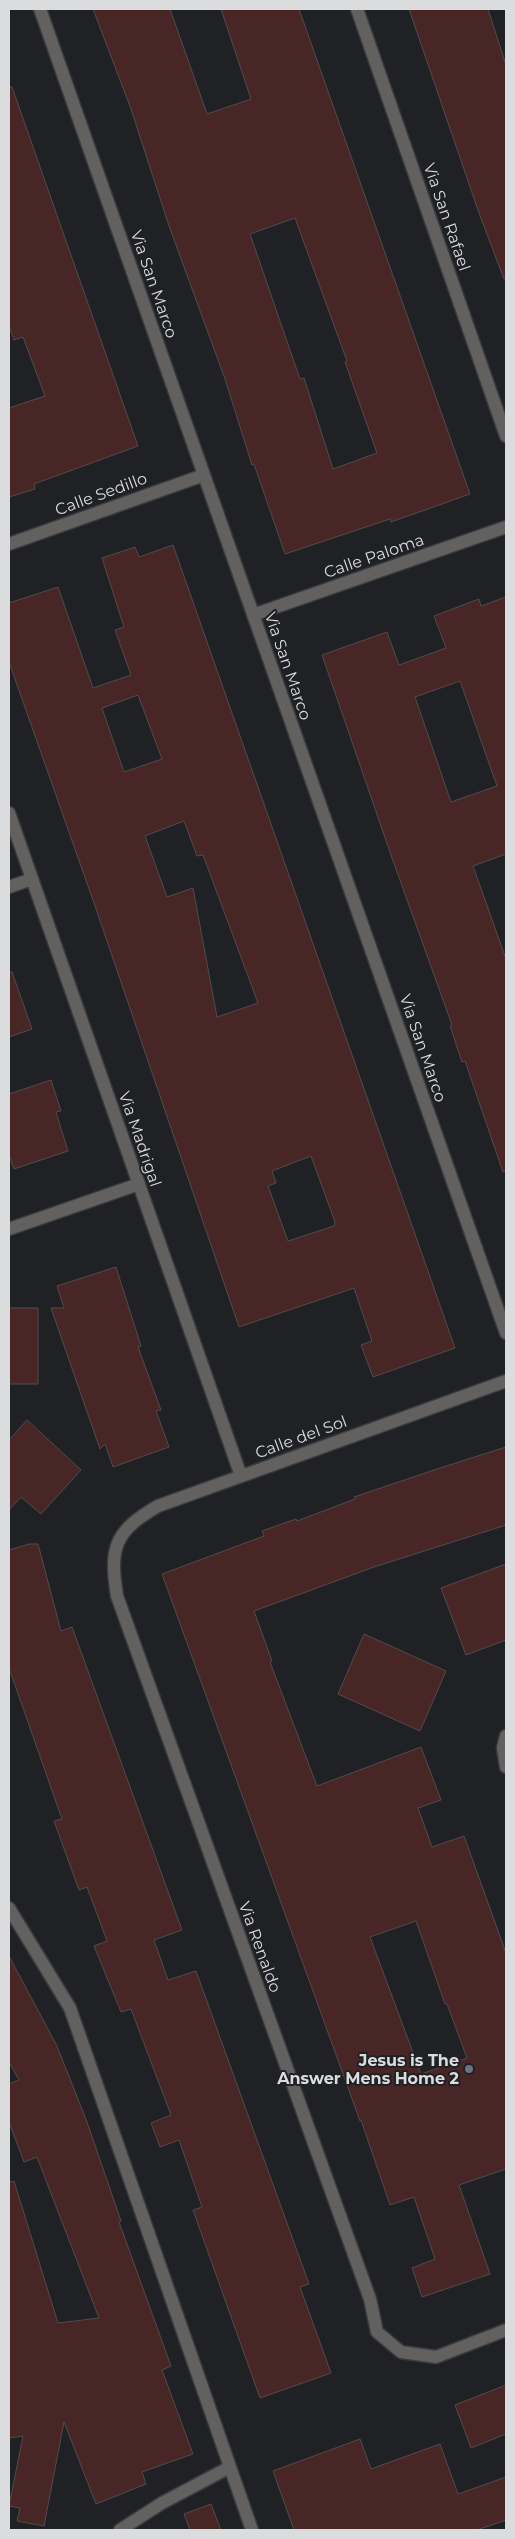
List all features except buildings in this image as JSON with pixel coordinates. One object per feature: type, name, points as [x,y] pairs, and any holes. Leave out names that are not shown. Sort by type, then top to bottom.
[{"type":"street","name":"Via San Marco","points":[[40,9],[506,1333]]},
{"type":"street","name":"Via San Rafael","points":[[356,9],[506,436]]},
{"type":"street","name":"Calle Sedillo","points":[[9,544],[204,475]]},
{"type":"street","name":"Calle Paloma","points":[[253,614],[506,527]]},
{"type":"street","name":"Via Madrigal","points":[[9,813],[241,1476]]},
{"type":"street","points":[[9,887],[32,879]]},
{"type":"street","points":[[9,1229],[138,1184]]},
{"type":"street","name":"Calle del Sol","points":[[117,1541],[132,1521],[158,1506],[506,1381]]},
{"type":"street","name":"Via Renaldo","points":[[117,1541],[112,1569],[117,1596],[370,2299],[377,2332],[401,2352],[436,2357],[506,2330]]},
{"type":"street","points":[[506,1736],[503,1748],[506,1767]]},
{"type":"street","points":[[9,1908],[70,2008],[252,2530]]},
{"type":"street","points":[[120,2530],[162,2503],[230,2467]]},
{"type":"place","name":"Jesus is The Answer Mens Home 2","points":[[469,2069]]}]
